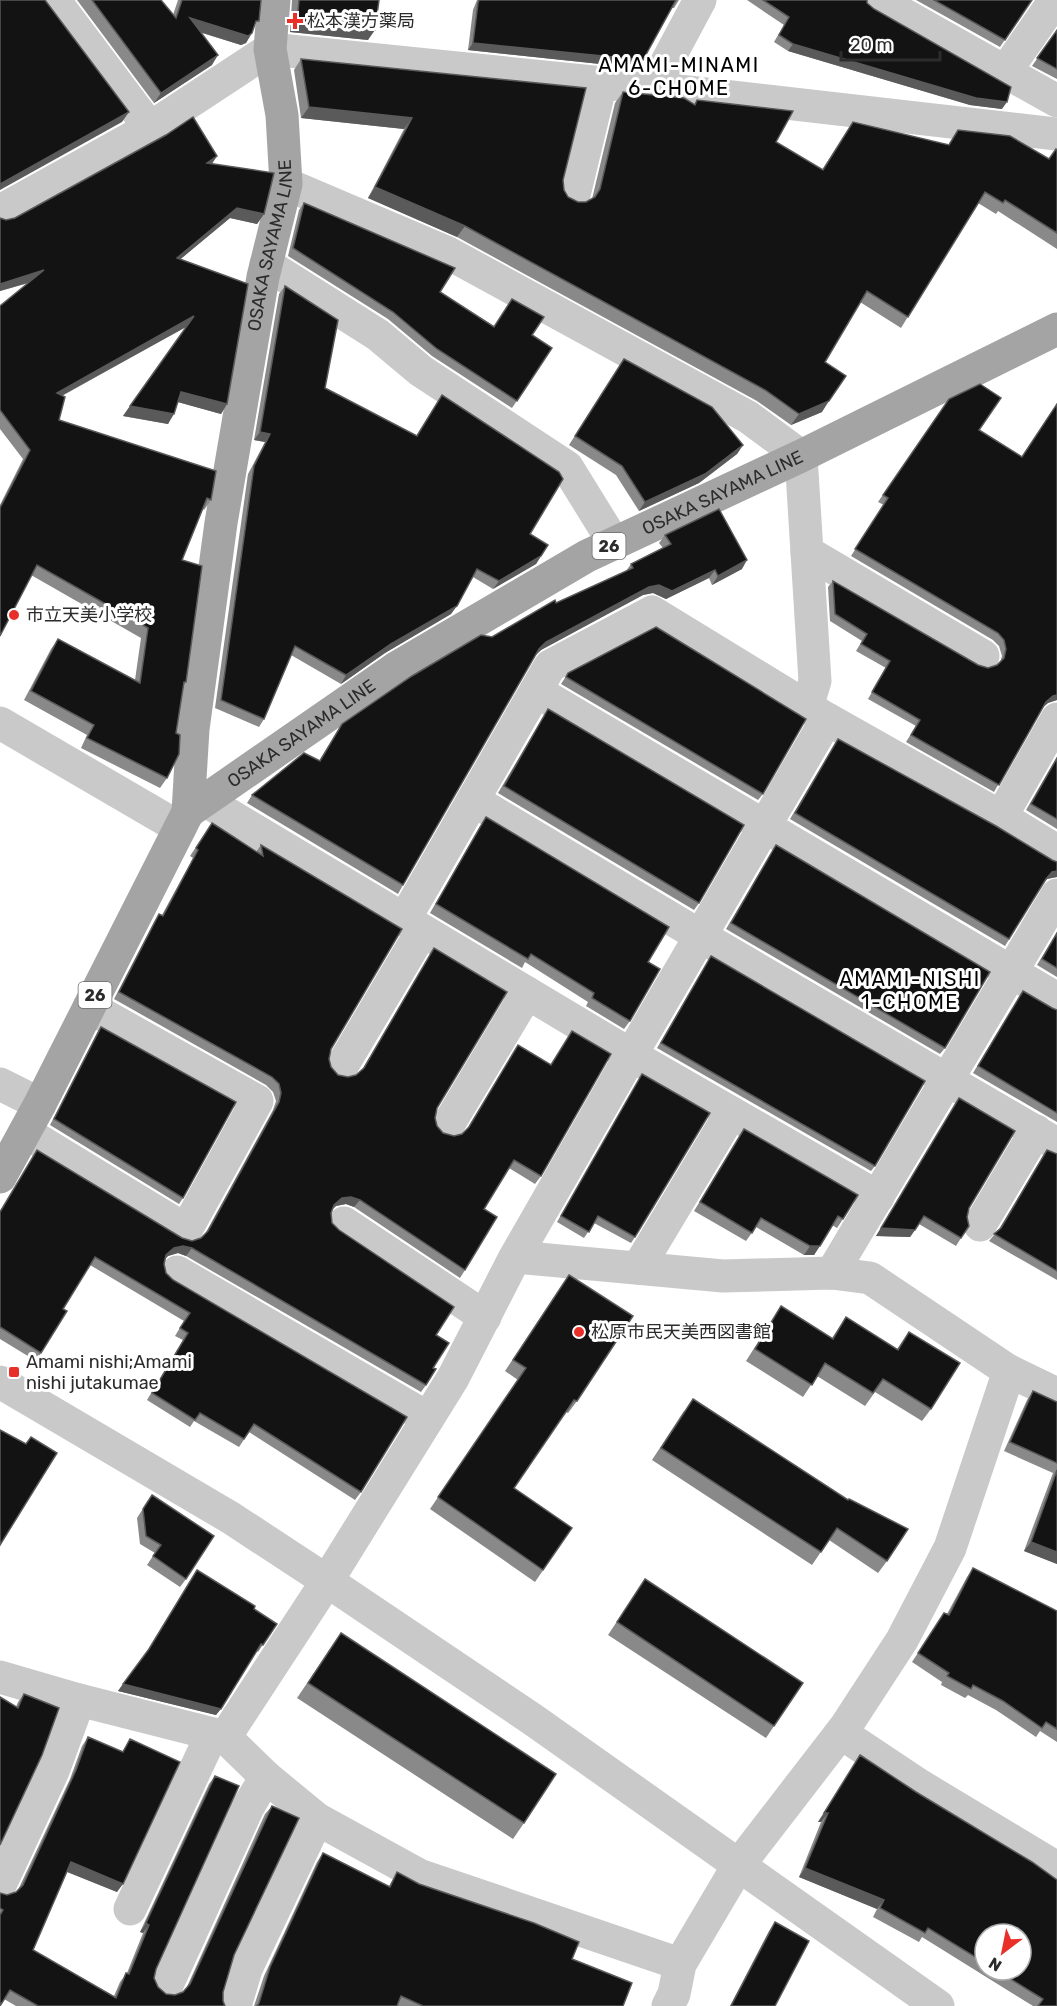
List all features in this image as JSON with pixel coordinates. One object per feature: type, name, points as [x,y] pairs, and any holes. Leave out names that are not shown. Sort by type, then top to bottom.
[{"type":"main road","name":"OSAKA SAYAMA LINE","points":[[192,814],[193,729],[220,535],[266,264],[286,183],[282,115],[270,49],[274,0]]},
{"type":"main road","name":"OSAKA SAYAMA LINE","points":[[0,1177],[192,814],[396,668],[587,556],[1055,333]]},
{"type":"street","points":[[54,0],[150,128]]},
{"type":"street","points":[[653,88],[700,0]]},
{"type":"street","points":[[1005,72],[1055,0]]},
{"type":"street","points":[[894,4],[1057,101]]},
{"type":"street","points":[[0,211],[150,128],[270,49],[653,88],[1057,134]]},
{"type":"street","points":[[574,195],[602,83]]},
{"type":"street","points":[[130,1909],[218,1735],[327,1581],[453,1378],[516,1257],[631,1055],[766,826],[817,713],[801,456],[748,417],[448,253],[286,183]]},
{"type":"street","points":[[266,264],[378,335],[421,371],[567,467],[614,543]]},
{"type":"street","points":[[807,552],[982,656]]},
{"type":"street","points":[[342,1066],[473,800],[550,666],[652,612],[817,713],[1057,851]]},
{"type":"street","points":[[536,691],[1057,999]]},
{"type":"street","points":[[1001,817],[1057,719]]},
{"type":"street","points":[[0,723],[192,814],[413,925],[631,1055],[878,1197]]},
{"type":"street","points":[[473,800],[702,937],[1046,1137],[980,1226]]},
{"type":"street","points":[[832,1273],[1057,894]]},
{"type":"street","points":[[448,1125],[527,993]]},
{"type":"street","points":[[0,1084],[32,1118],[186,1230],[257,1101],[89,1007]]},
{"type":"street","points":[[638,1268],[731,1113]]},
{"type":"street","points":[[344,1223],[485,1317]]},
{"type":"street","points":[[516,1257],[723,1276],[832,1273],[870,1278],[1009,1371],[1057,1394]]},
{"type":"street","points":[[177,1272],[428,1418]]},
{"type":"street","points":[[668,2006],[674,1994],[680,1964],[738,1866],[841,1733],[902,1640],[950,1548],[1009,1371]]},
{"type":"street","points":[[0,1382],[231,1518],[327,1581],[531,1719],[938,2006]]},
{"type":"street","points":[[0,1677],[79,1700],[218,1735],[317,1819],[419,1875],[680,1964]]},
{"type":"street","points":[[0,1885],[53,1771],[79,1700]]},
{"type":"street","points":[[841,1733],[919,1785],[1057,1868]]},
{"type":"street","points":[[167,1985],[248,1807],[266,1777]]},
{"type":"street","points":[[235,2006],[246,1969],[317,1819]]},
{"type":"building","points":[[0,0],[45,0],[129,112],[0,184]]},
{"type":"building","points":[[92,0],[161,0],[176,18],[182,0],[261,0],[259,21],[256,21],[252,33],[248,36],[190,18],[218,55],[161,93]]},
{"type":"building","points":[[299,0],[379,0],[375,30],[297,22]]},
{"type":"building","points":[[479,0],[676,0],[643,60],[473,43]]},
{"type":"building","points":[[763,0],[867,0],[867,3],[874,9],[1011,87],[1007,102],[976,98],[793,44],[779,35],[789,17]]},
{"type":"building","points":[[934,0],[1032,0],[1005,40]]},
{"type":"building","points":[[1057,30],[1057,69],[1037,58]]},
{"type":"building","points":[[301,59],[586,88],[563,180],[564,190],[568,197],[578,202],[586,202],[595,197],[600,189],[623,92],[684,98],[695,105],[697,100],[793,111],[776,142],[823,170],[853,122],[949,145],[958,130],[1010,136],[1049,159],[1057,150],[1057,233],[1005,200],[1003,203],[985,192],[908,317],[867,291],[825,362],[846,376],[829,401],[799,414],[765,390],[465,226],[375,187],[412,118],[309,107]]},
{"type":"building","points":[[193,117],[217,156],[207,163],[274,173],[264,214],[237,208],[177,258],[248,284],[227,404],[181,392],[174,414],[130,406],[194,316],[57,393],[65,397],[59,420],[216,471],[211,500],[207,498],[182,560],[202,566],[186,682],[184,682],[176,733],[180,735],[179,754],[167,778],[87,738],[94,725],[31,691],[58,639],[140,683],[148,628],[37,565],[0,636],[0,508],[30,450],[0,410],[0,306],[44,270],[0,284],[0,218],[6,220],[15,218],[166,135]]},
{"type":"building","points":[[304,203],[455,268],[440,292],[494,327],[512,299],[544,317],[532,335],[552,348],[517,401],[437,349],[393,312],[293,248]]},
{"type":"building","points":[[285,286],[338,320],[325,388],[417,436],[442,395],[559,472],[563,479],[530,534],[548,545],[541,556],[499,581],[477,569],[457,606],[391,644],[346,675],[295,646],[264,719],[221,700],[254,466],[270,434],[260,432]]},
{"type":"building","points":[[624,359],[712,407],[743,445],[705,474],[645,502],[622,466],[575,436]]},
{"type":"building","points":[[980,384],[1001,398],[979,430],[1022,457],[1057,404],[1057,695],[1046,702],[999,785],[911,735],[920,720],[872,692],[890,661],[861,644],[867,634],[835,614],[833,581],[978,665],[988,668],[997,665],[1004,658],[1006,649],[1004,640],[998,633],[855,549],[888,498],[883,495],[949,399]]},
{"type":"building","points":[[719,509],[747,560],[718,576],[715,570],[672,591],[659,585],[649,587],[546,642],[539,649],[403,885],[252,795],[304,753],[320,761],[342,724],[412,676],[481,635],[492,637],[555,600],[556,603],[633,568],[631,564],[671,544],[665,535]]},
{"type":"building","points":[[656,627],[806,719],[763,794],[566,677],[568,673]]},
{"type":"building","points":[[548,709],[744,825],[699,903],[504,786]]},
{"type":"building","points":[[838,739],[1057,862],[1057,871],[1052,872],[1046,879],[1009,939],[795,813]]},
{"type":"building","points":[[1057,758],[1057,819],[1031,804]]},
{"type":"building","points":[[486,817],[669,927],[648,962],[660,969],[630,1021],[592,998],[594,993],[531,954],[528,959],[436,904]]},
{"type":"building","points":[[212,823],[263,856],[261,845],[402,929],[331,1049],[329,1059],[331,1067],[338,1075],[348,1077],[356,1075],[364,1068],[434,948],[507,992],[437,1108],[435,1118],[437,1126],[443,1133],[454,1136],[462,1134],[469,1127],[518,1045],[551,1065],[572,1031],[611,1054],[541,1176],[514,1160],[484,1209],[497,1217],[465,1270],[360,1200],[351,1197],[342,1198],[334,1205],[331,1213],[332,1223],[339,1230],[454,1307],[436,1335],[449,1343],[433,1368],[436,1369],[426,1385],[192,1248],[183,1246],[174,1248],[166,1255],[164,1264],[166,1273],[173,1280],[407,1417],[361,1492],[254,1424],[244,1439],[200,1413],[195,1420],[152,1393],[188,1333],[180,1328],[190,1313],[95,1257],[63,1309],[67,1311],[41,1353],[0,1327],[0,1212],[37,1150],[182,1238],[192,1241],[201,1238],[208,1231],[279,1102],[281,1093],[279,1084],[272,1077],[119,992],[159,914],[163,916],[198,850],[196,848]]},
{"type":"building","points":[[776,845],[990,972],[945,1048],[731,923]]},
{"type":"building","points":[[1057,933],[1057,968],[1042,959]]},
{"type":"building","points":[[711,956],[925,1081],[875,1166],[661,1043]]},
{"type":"building","points":[[1023,991],[1057,1010],[1057,1113],[978,1066]]},
{"type":"building","points":[[101,1027],[236,1102],[183,1198],[54,1119]]},
{"type":"building","points":[[642,1074],[710,1113],[635,1237],[598,1216],[589,1232],[561,1216]]},
{"type":"building","points":[[959,1098],[1015,1131],[969,1208],[967,1217],[969,1226],[961,1238],[924,1216],[915,1230],[881,1228]]},
{"type":"building","points":[[744,1129],[858,1195],[843,1219],[838,1216],[820,1246],[810,1246],[761,1218],[752,1233],[700,1202]]},
{"type":"building","points":[[1047,1150],[1057,1154],[1057,1271],[994,1234],[1001,1228]]},
{"type":"building","points":[[569,1275],[633,1316],[577,1401],[574,1400],[514,1488],[572,1528],[543,1570],[438,1497],[526,1368],[513,1360]]},
{"type":"building","points":[[781,1306],[833,1339],[846,1317],[898,1350],[909,1332],[960,1363],[931,1409],[883,1379],[873,1393],[825,1363],[812,1385],[755,1349]]},
{"type":"building","points":[[1033,1391],[1057,1402],[1057,1463],[1010,1442]]},
{"type":"building","points":[[693,1399],[848,1500],[908,1529],[887,1561],[837,1528],[821,1552],[661,1448]]},
{"type":"building","points":[[0,1430],[26,1444],[31,1437],[57,1453],[0,1545]]},
{"type":"building","points":[[1057,1470],[1057,1552],[1031,1542]]},
{"type":"building","points":[[152,1495],[214,1536],[186,1579],[153,1556],[161,1545],[146,1536],[143,1509]]},
{"type":"building","points":[[973,1568],[1057,1611],[1057,1729],[1046,1722],[1042,1728],[1003,1701],[973,1685],[971,1689],[947,1676],[949,1673],[918,1653],[944,1613],[949,1615]]},
{"type":"building","points":[[197,1570],[255,1606],[254,1609],[277,1624],[263,1645],[261,1644],[221,1709],[123,1684],[149,1649]]},
{"type":"building","points":[[645,1579],[803,1683],[774,1726],[617,1622]]},
{"type":"building","points":[[341,1633],[556,1774],[524,1823],[308,1683]]},
{"type":"building","points":[[24,1694],[59,1708],[42,1755],[0,1845],[0,1697],[18,1708]]},
{"type":"building","points":[[88,1737],[123,1752],[130,1739],[180,1762],[123,1884],[71,1862],[33,1950],[116,1998],[126,1973],[129,1974],[149,1925],[146,1923],[215,1776],[239,1786],[156,1969],[154,1978],[158,1987],[166,1994],[175,1995],[183,1992],[190,1984],[272,1806],[299,1818],[234,1955],[223,1992],[225,2006],[38,2006],[10,1990],[0,2006],[0,1915],[3,1910],[0,1908],[0,1893],[7,1895],[16,1892],[23,1885],[76,1770]]},
{"type":"building","points":[[860,1755],[916,1792],[1032,1862],[1057,1880],[1057,2006],[1038,2006],[1043,1999],[1015,1982],[1033,1982],[1033,1922],[973,1922],[973,1956],[928,1928],[925,1933],[880,1908],[884,1900],[805,1868],[828,1813],[824,1813]]},
{"type":"building","points":[[323,1853],[390,1887],[397,1872],[419,1884],[534,1923],[579,1942],[572,1959],[632,1983],[623,2006],[423,2006],[401,1996],[397,2006],[257,2006],[270,1967]]},
{"type":"building","points":[[775,1922],[809,1941],[775,2006],[731,2006]]},
{"type":"place","name":"松本漢方薬局","points":[[295,21]]},
{"type":"place","name":"市立天美小学校","points":[[14,615]]},
{"type":"place","name":"松原市民天美西図書館","points":[[579,1332]]},
{"type":"place","name":"Amami nishi;Amami nishi jutakumae","points":[[14,1372]]},
{"type":"district","name":"AMAMI-MINAMI 6-CHOME","points":[[679,76]]},
{"type":"district","name":"AMAMI-NISHI 1-CHOME","points":[[910,990]]}]
